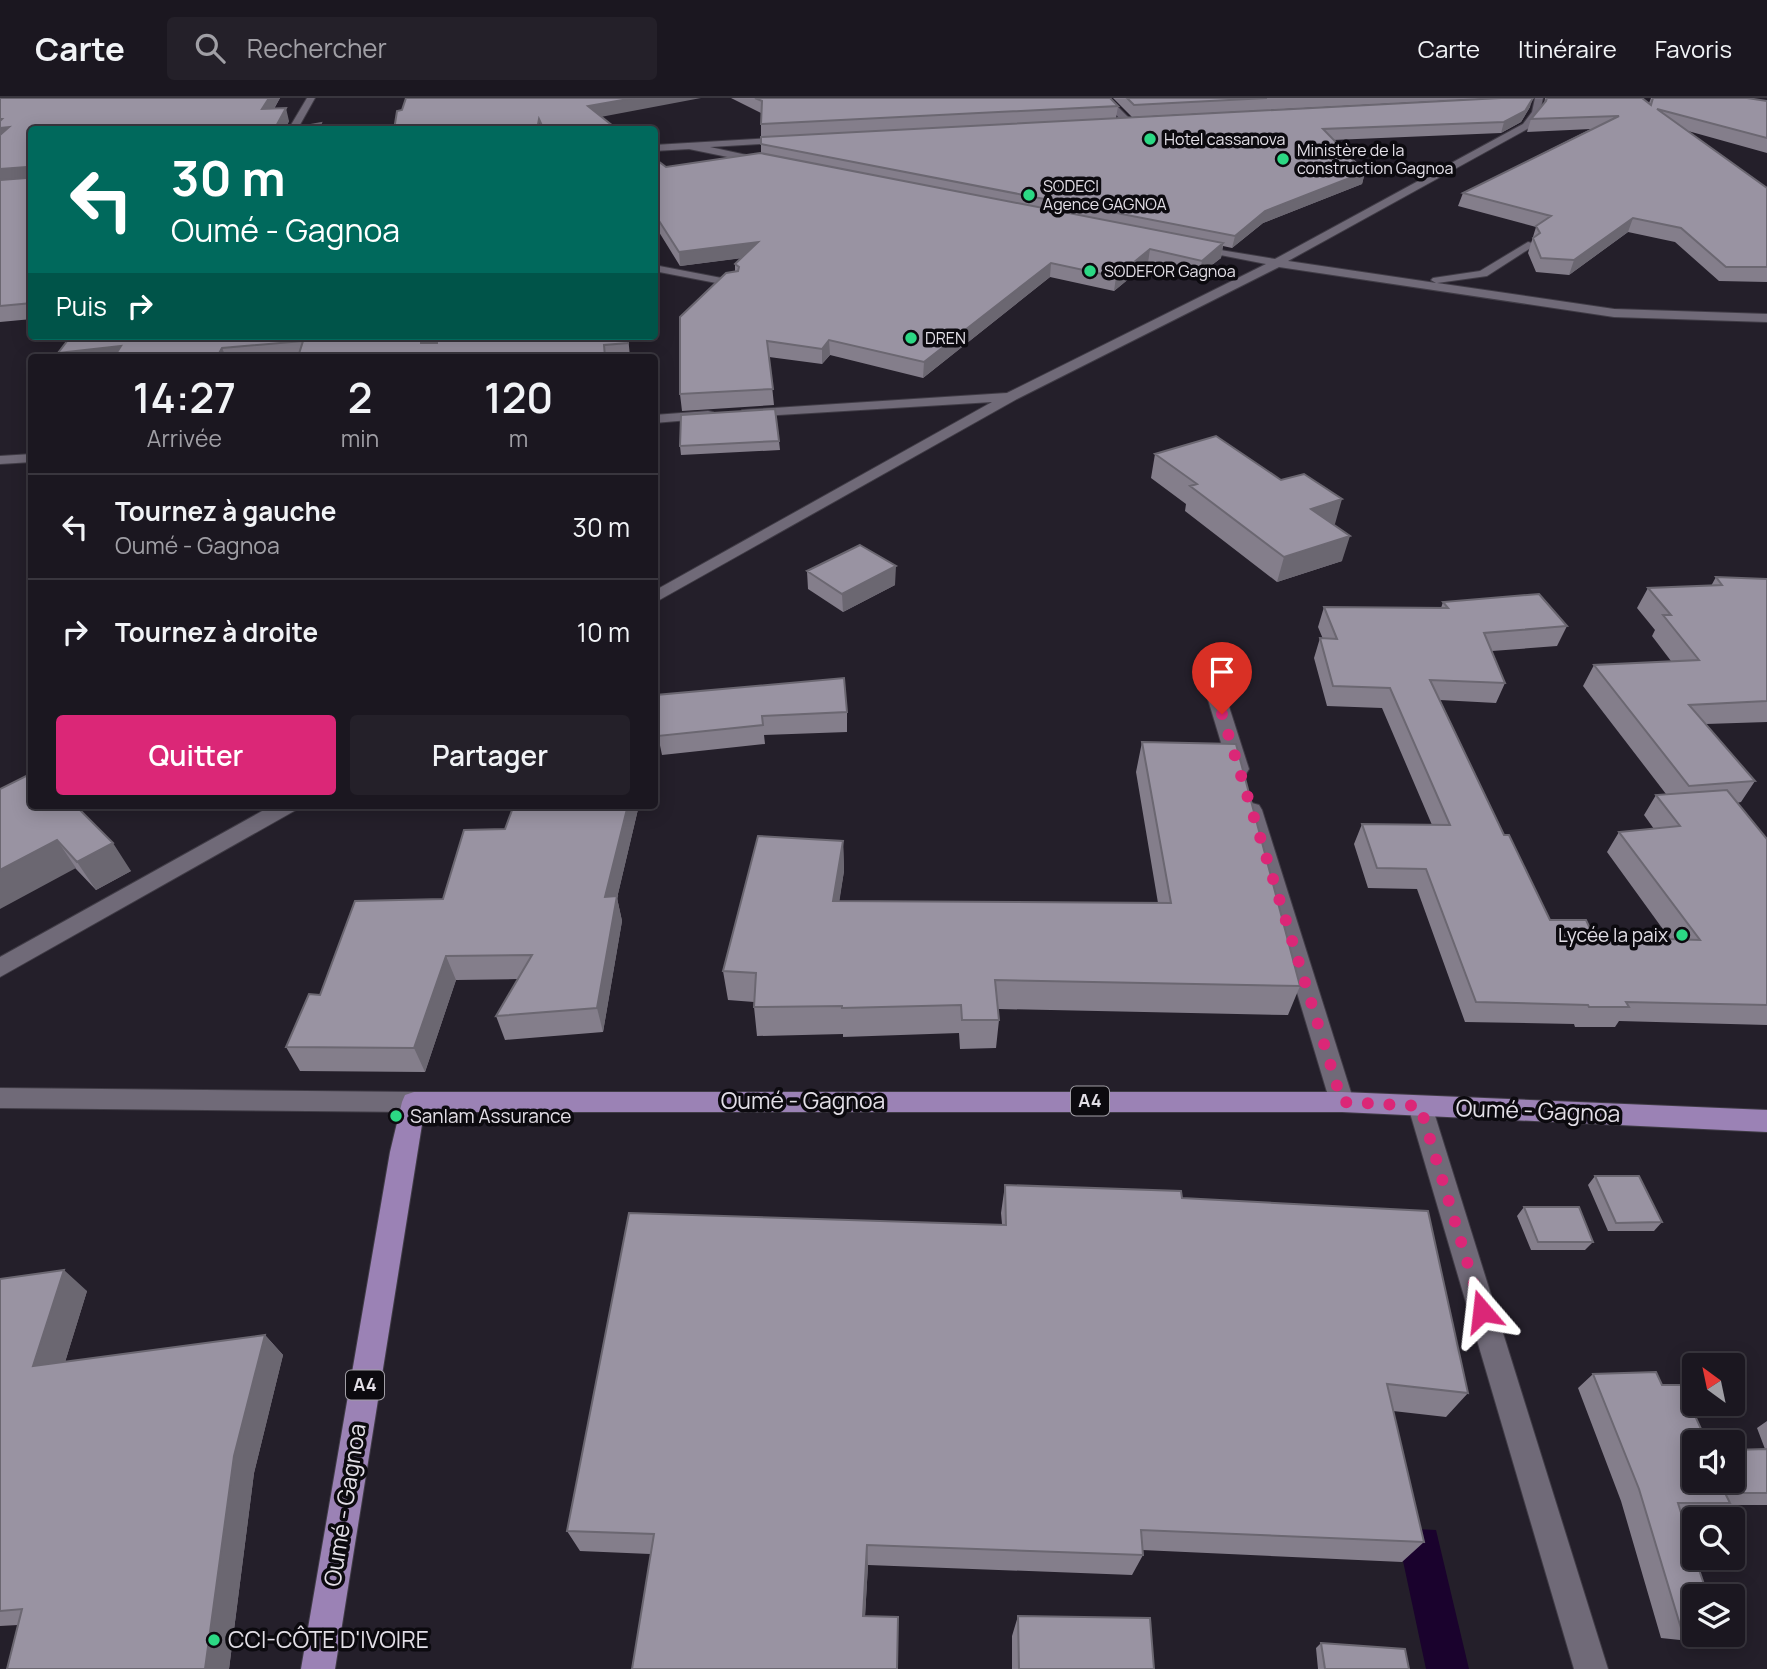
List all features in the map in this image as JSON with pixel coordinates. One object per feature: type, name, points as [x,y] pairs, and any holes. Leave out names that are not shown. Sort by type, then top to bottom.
[{"type":"main road","name":"Oumé - Gagnoa","points":[[318,1669],[403,1152],[414,1102],[1342,1102],[1767,1121]]},
{"type":"street","points":[[294,126],[311,98]]},
{"type":"street","points":[[1104,98],[1128,122]]},
{"type":"street","points":[[658,596],[1012,396],[1277,263],[1526,126],[1536,112],[1535,100]]},
{"type":"street","points":[[1115,122],[1142,121]]},
{"type":"street","points":[[658,148],[799,140]]},
{"type":"street","points":[[689,146],[785,165]]},
{"type":"street","points":[[1181,244],[1277,263],[1614,313],[1767,318]]},
{"type":"street","points":[[1410,283],[1483,274],[1528,245]]},
{"type":"street","points":[[658,269],[732,283]]},
{"type":"street","points":[[658,419],[1012,396]]},
{"type":"street","points":[[0,460],[28,458]]},
{"type":"street","points":[[1206,663],[1342,1102]]},
{"type":"street","points":[[0,968],[282,809]]},
{"type":"street","points":[[0,1098],[414,1102]]},
{"type":"street","points":[[1420,1106],[1591,1669]]},
{"type":"shaded area","points":[[1396,1528],[1436,1530],[1469,1669],[1426,1669]]},
{"type":"building","points":[[0,98],[269,98],[262,109],[286,108],[276,126],[28,126],[28,176],[26,167],[0,169],[0,135],[9,127],[0,128]]},
{"type":"building","points":[[406,98],[634,98],[588,106],[613,126],[542,126],[539,119],[538,126],[395,126],[397,111],[402,110]]},
{"type":"building","points":[[755,98],[1110,98],[1118,106],[761,124],[762,101]]},
{"type":"building","points":[[1127,98],[1267,98],[1134,105]]},
{"type":"building","points":[[1533,98],[1525,111],[1504,122],[1323,129],[1365,172],[1265,211],[1235,236],[761,144],[761,137]]},
{"type":"building","points":[[1547,98],[1642,98],[1651,105],[1653,98],[1747,98],[1767,101],[1767,138],[1657,109],[1767,188],[1767,267],[1726,267],[1681,228],[1633,218],[1574,260],[1541,258],[1533,238],[1540,233],[1536,226],[1551,216],[1463,193],[1619,116],[1531,119]]},
{"type":"building","points":[[760,153],[1223,243],[1202,261],[1150,249],[1116,277],[1051,263],[924,362],[829,340],[822,349],[767,341],[773,389],[680,394],[680,317],[726,273],[738,271],[739,267],[735,264],[758,242],[679,252],[658,219],[658,161],[666,167]]},
{"type":"building","points":[[28,176],[28,303],[0,306],[0,180]]},
{"type":"building","points":[[68,340],[421,340],[421,343],[437,343],[437,340],[628,340],[628,343],[604,345],[605,354],[299,354],[303,341],[222,348],[219,354],[116,354],[121,346],[58,353]]},
{"type":"building","points":[[775,409],[779,441],[680,446],[681,415]]},
{"type":"building","points":[[1216,436],[1281,480],[1304,474],[1342,499],[1311,509],[1350,536],[1284,557],[1190,486],[1197,484],[1155,454]]},
{"type":"building","points":[[860,545],[896,566],[842,594],[807,571]]},
{"type":"building","points":[[1716,577],[1767,579],[1767,701],[1689,705],[1755,781],[1689,786],[1594,665],[1699,660],[1663,615],[1671,615],[1648,588],[1722,585]]},
{"type":"building","points":[[1539,594],[1567,626],[1484,633],[1505,683],[1430,680],[1504,835],[1509,835],[1550,920],[1586,920],[1594,937],[1700,940],[1619,832],[1680,826],[1656,795],[1727,790],[1767,839],[1767,1005],[1626,1002],[1629,1007],[1589,1007],[1476,1002],[1426,869],[1377,868],[1362,824],[1450,825],[1390,688],[1333,686],[1320,638],[1337,639],[1324,607],[1448,608],[1443,602]]},
{"type":"building","points":[[844,678],[847,712],[762,716],[763,725],[658,736],[658,695]]},
{"type":"building","points":[[1142,742],[1236,744],[1300,986],[995,980],[999,1020],[962,1020],[961,1005],[754,1007],[756,973],[723,971],[758,836],[843,841],[833,901],[1171,903]]},
{"type":"building","points":[[28,775],[28,809],[79,809],[113,843],[77,862],[57,840],[0,870],[0,789]]},
{"type":"building","points":[[512,809],[627,809],[605,897],[617,896],[597,1008],[496,1016],[532,955],[446,956],[414,1048],[286,1047],[309,994],[320,995],[355,901],[443,899],[464,830],[505,829]]},
{"type":"building","points":[[1595,1176],[1639,1176],[1662,1222],[1616,1223]]},
{"type":"building","points":[[1005,1185],[1181,1191],[1182,1198],[1428,1211],[1468,1393],[1387,1384],[1424,1542],[1141,1530],[1143,1555],[867,1545],[863,1616],[898,1617],[897,1669],[632,1669],[654,1534],[567,1531],[629,1213],[1006,1225]]},
{"type":"building","points":[[1524,1207],[1579,1207],[1593,1242],[1538,1242]]},
{"type":"building","points":[[64,1270],[33,1366],[265,1335],[234,1456],[205,1669],[7,1669],[22,1609],[0,1611],[0,1279]]},
{"type":"building","points":[[1656,1372],[1662,1385],[1681,1385],[1682,1416],[1695,1416],[1702,1430],[1682,1430],[1682,1493],[1725,1493],[1730,1503],[1678,1503],[1682,1516],[1682,1570],[1699,1570],[1704,1584],[1682,1584],[1682,1628],[1639,1489],[1593,1374]]},
{"type":"building","points":[[1767,1449],[1767,1493],[1745,1493],[1745,1450]]},
{"type":"building","points":[[1018,1616],[1150,1618],[1154,1669],[1019,1669]]},
{"type":"building","points":[[1321,1643],[1405,1649],[1409,1669],[1325,1669]]},
{"type":"place","name":"Hotel cassanova","points":[[1150,139]]},
{"type":"place","name":"Ministère de la construction Gagnoa","points":[[1283,159]]},
{"type":"place","name":"SODECI Agence GAGNOA","points":[[1029,195]]},
{"type":"place","name":"SODEFOR Gagnoa","points":[[1090,271]]},
{"type":"place","name":"DREN","points":[[911,338]]},
{"type":"place","name":"Lycée la paix","points":[[1682,935]]},
{"type":"place","name":"Sanlam Assurance","points":[[396,1116]]},
{"type":"place","name":"CCI-CÔTE D'IVOIRE","points":[[214,1640]]},
{"type":"route","points":[[1222,714],[1342,1102],[1420,1106],[1482,1311]]}]
